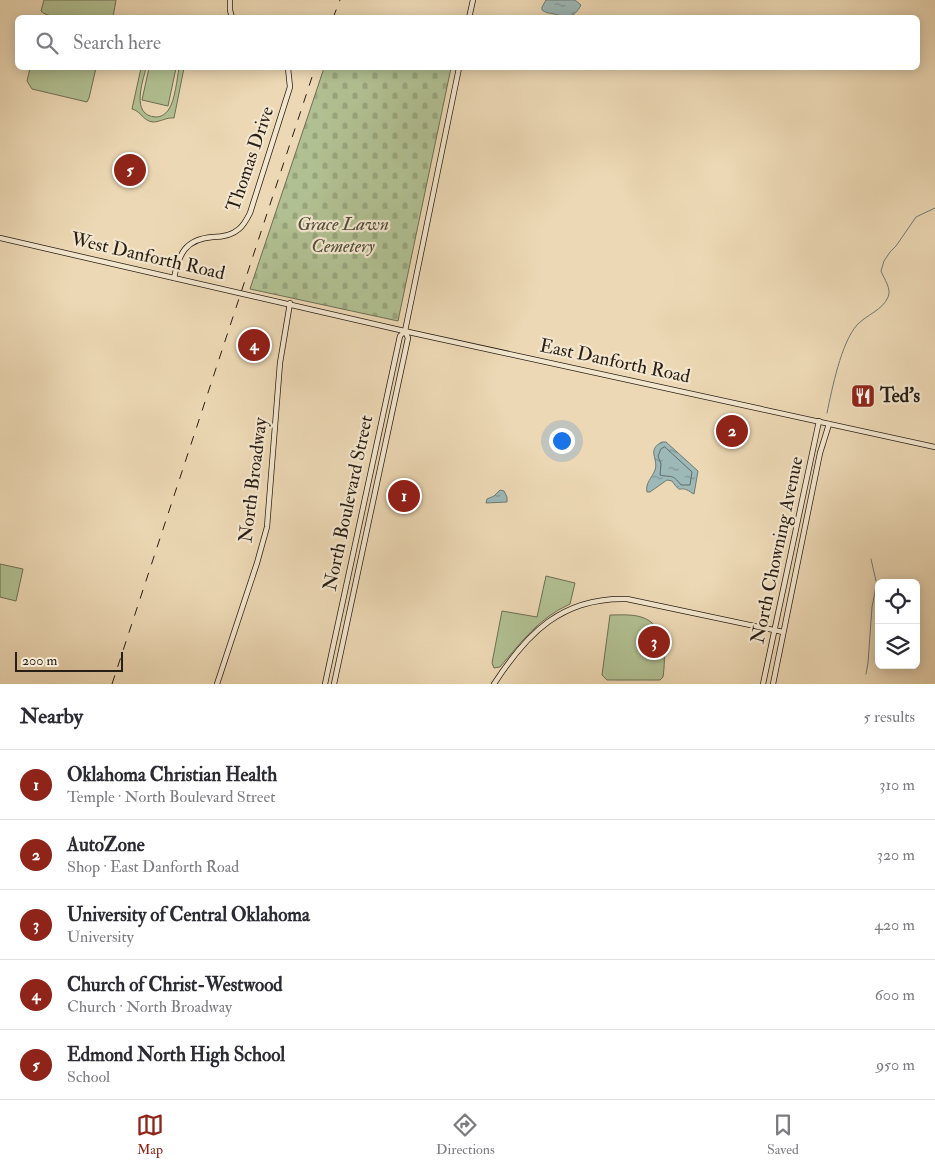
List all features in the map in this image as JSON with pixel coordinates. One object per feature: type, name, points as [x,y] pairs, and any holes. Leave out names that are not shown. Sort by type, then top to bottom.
[{"type":"main road","points":[[230,0],[231,15]]},
{"type":"main road","points":[[470,15],[472,0]]},
{"type":"main road","name":"Thomas Drive","points":[[174,278],[177,262],[190,244],[201,238],[226,236],[233,233],[239,229],[247,218],[290,87],[288,70]]},
{"type":"main road","name":"North Boulevard Street","points":[[325,684],[400,336],[404,331],[459,70]]},
{"type":"main road","name":"West Danforth Road","points":[[0,238],[290,303]]},
{"type":"main road","name":"East Danforth Road","points":[[290,303],[404,331],[935,447]]},
{"type":"main road","name":"North Broadway","points":[[217,684],[267,527],[280,363],[290,303]]},
{"type":"main road","name":"North Boulevard Street","points":[[334,684],[408,338],[404,331]]},
{"type":"main road","name":"North Chowning Avenue","points":[[764,684],[818,422]]},
{"type":"main road","name":"North Chowning Avenue","points":[[773,684],[820,453],[829,424]]},
{"type":"main road","points":[[376,447],[386,443]]},
{"type":"main road","points":[[356,542],[365,538]]},
{"type":"main road","points":[[494,684],[529,639],[547,622],[577,606],[610,599],[649,603],[783,632]]},
{"type":"green space","points":[[44,0],[116,0],[113,15],[49,15],[41,11]]},
{"type":"green space","points":[[30,70],[96,70],[87,102],[32,89],[27,81]]},
{"type":"green space","points":[[141,70],[146,70],[140,97],[143,111],[148,115],[156,117],[163,115],[169,109],[179,70],[184,70],[174,118],[153,122],[132,109]]},
{"type":"green space","points":[[149,70],[176,70],[168,106],[142,100]]},
{"type":"green space","name":"Grace Lawn Cemetery","points":[[323,70],[451,70],[398,321],[250,289]]},
{"type":"green space","points":[[0,564],[23,569],[16,601],[0,597]]},
{"type":"green space","points":[[546,576],[575,583],[570,604],[540,623],[500,667],[494,668],[492,663],[502,611],[537,617]]},
{"type":"green space","points":[[610,615],[641,617],[655,626],[660,634],[664,651],[663,677],[660,680],[607,680],[602,675]]},
{"type":"water","points":[[546,0],[575,0],[581,5],[573,15],[548,13],[542,10]]},
{"type":"water","points":[[666,442],[698,471],[694,494],[688,490],[679,489],[672,481],[667,480],[650,492],[647,492],[648,483],[656,466],[654,451],[657,445]]},
{"type":"water","points":[[500,490],[504,491],[507,502],[486,503],[487,499],[494,496]]},
{"type":"waterway","points":[[827,413],[838,367],[851,333],[861,321],[886,302],[888,297],[888,287],[881,271],[884,261],[916,217],[935,208]]},
{"type":"waterway","points":[[871,559],[876,579]]},
{"type":"waterway","points":[[866,674],[875,592]]},
{"type":"railway","points":[[334,15],[340,0]]},
{"type":"railway","points":[[112,684],[314,70]]},
{"type":"place","name":"Edmond North High School","points":[[130,170]]},
{"type":"place","name":"Church of Christ-Westwood","points":[[254,345]]},
{"type":"place","name":"Ted's","points":[[863,396]]},
{"type":"place","name":"AutoZone","points":[[732,431]]},
{"type":"place","name":"Oklahoma Christian Health","points":[[404,496]]},
{"type":"place","name":"University of Central Oklahoma","points":[[654,642]]}]
